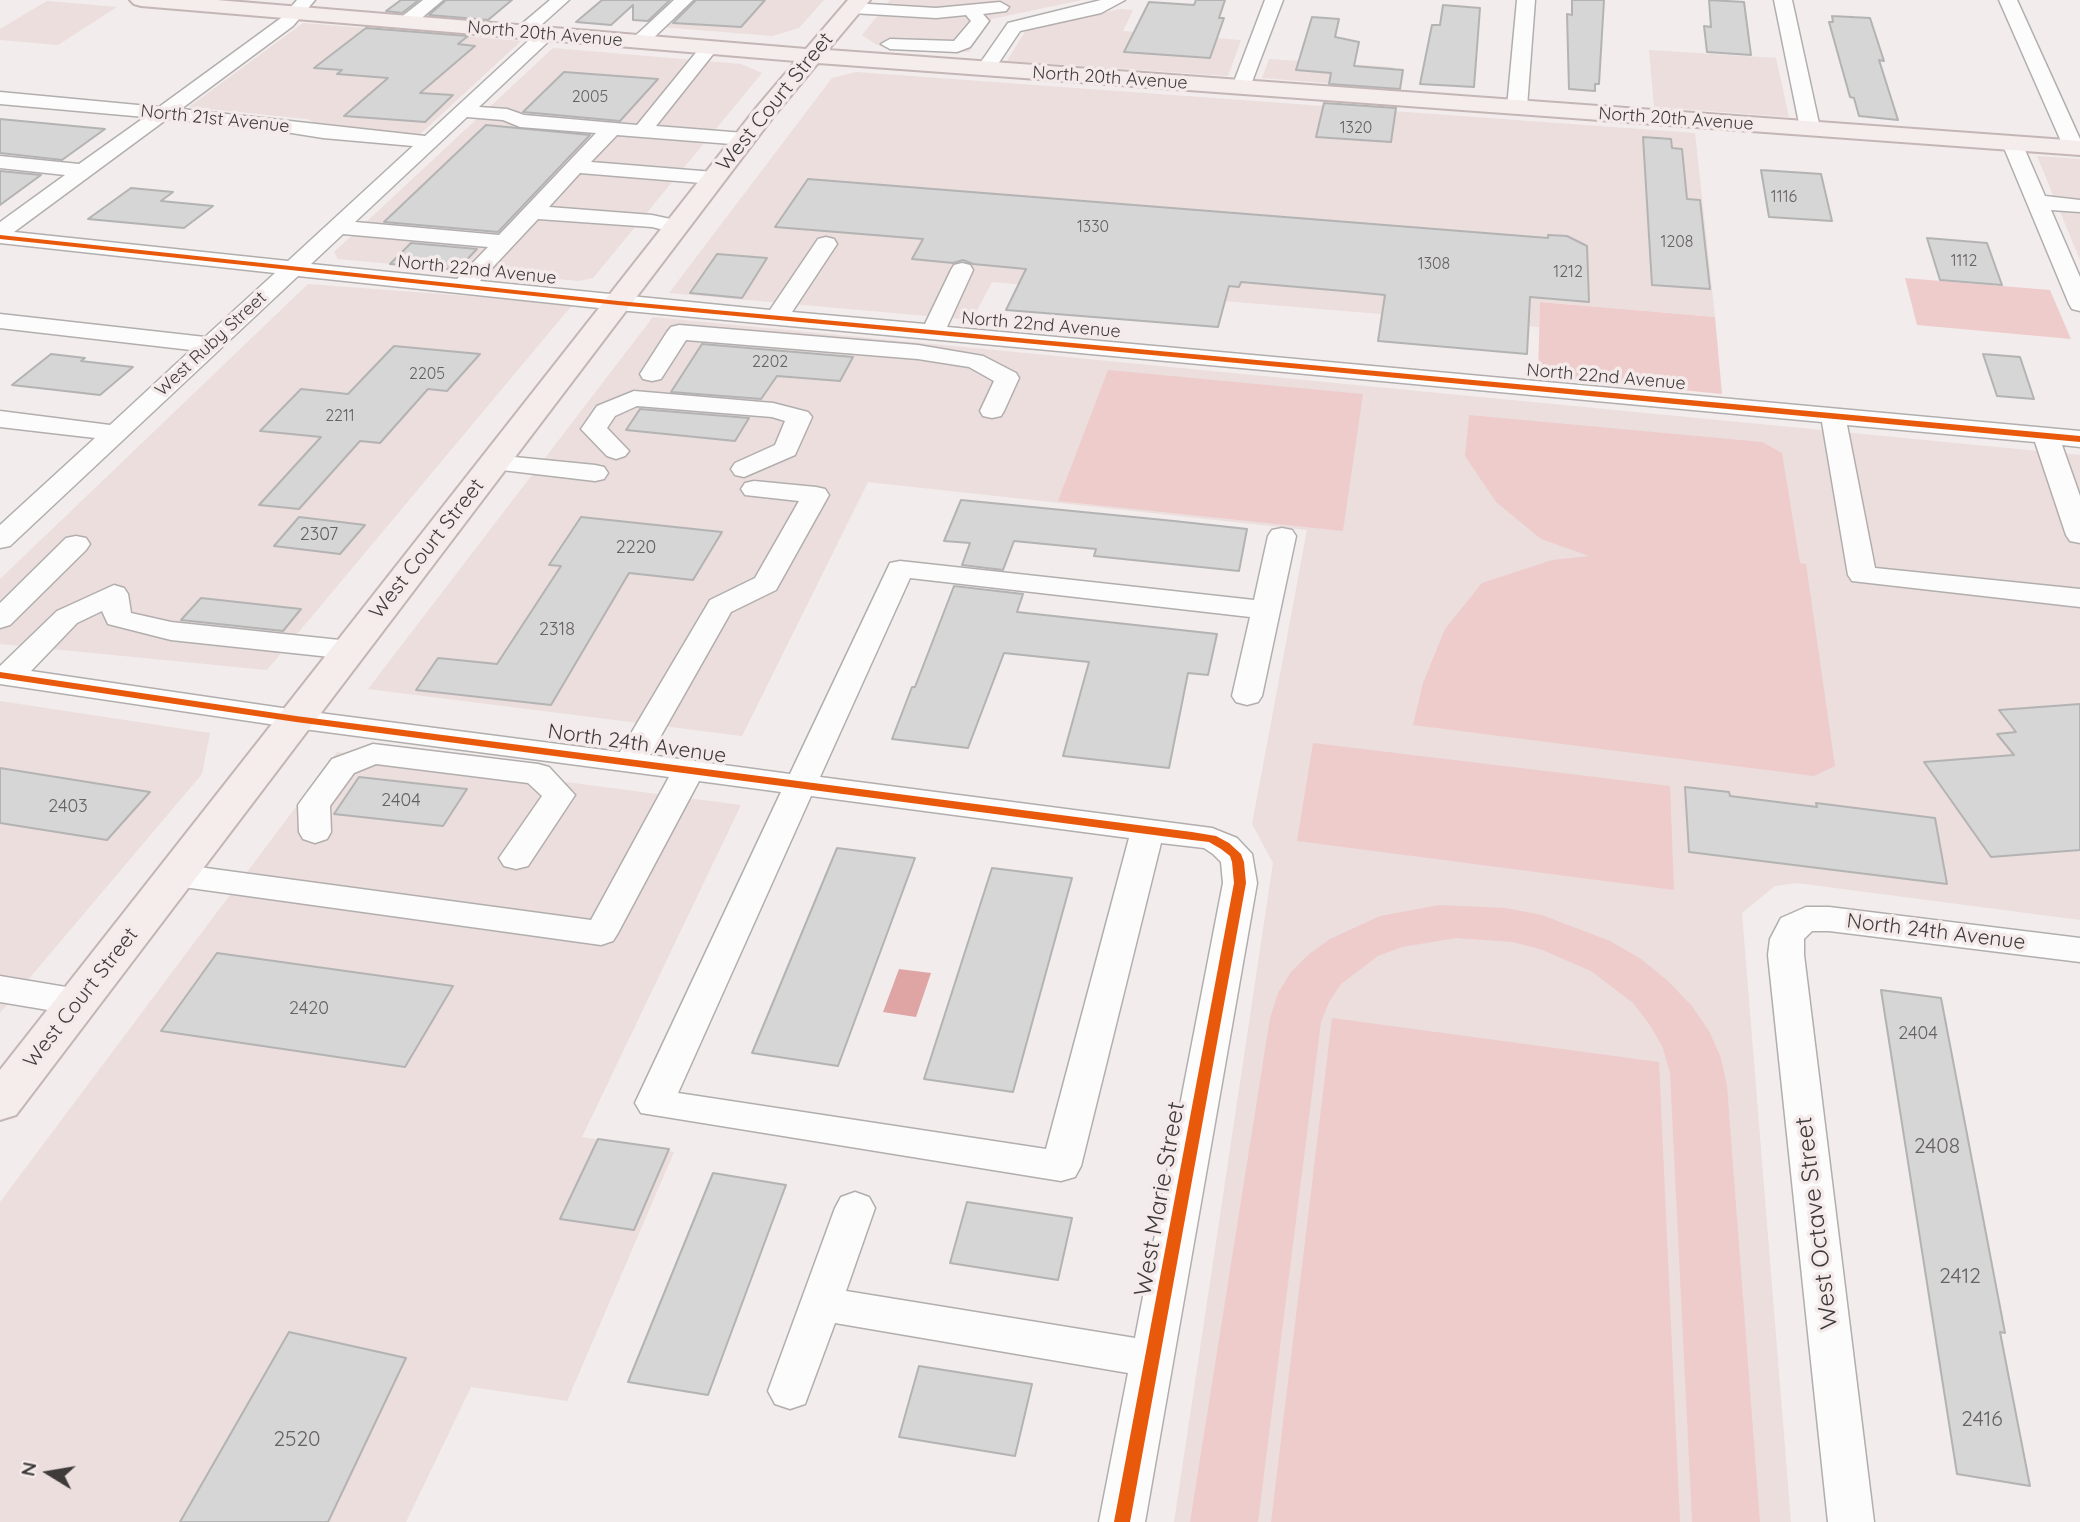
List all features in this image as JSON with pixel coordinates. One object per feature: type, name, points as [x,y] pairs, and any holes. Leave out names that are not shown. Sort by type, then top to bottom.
[{"type":"main road","name":"North 20th Avenue","points":[[141,0],[300,6],[406,22],[709,48],[2077,148]]},
{"type":"main road","name":"West Court Street","points":[[0,1103],[798,69],[855,4]]},
{"type":"street","points":[[406,22],[434,0]]},
{"type":"street","name":"West Ruby Street","points":[[1,537],[463,111],[534,33],[560,0]]},
{"type":"street","points":[[639,42],[684,0]]},
{"type":"street","points":[[985,69],[1012,29],[1095,9],[1116,0]]},
{"type":"street","points":[[1241,88],[1274,0]]},
{"type":"street","points":[[1517,107],[1525,0]]},
{"type":"street","points":[[1783,0],[1810,128]]},
{"type":"street","points":[[2008,0],[2077,148]]},
{"type":"street","points":[[855,4],[936,13],[972,11],[995,3],[1028,24]]},
{"type":"street","points":[[0,235],[287,22],[300,6]]},
{"type":"street","points":[[890,44],[957,47],[964,43],[979,21],[972,11]]},
{"type":"street","points":[[642,131],[709,48]]},
{"type":"street","name":"North 21st Avenue","points":[[0,97],[254,121],[323,132],[429,142]]},
{"type":"street","points":[[463,111],[507,115],[520,121],[744,139]]},
{"type":"street","points":[[463,286],[611,129]]},
{"type":"street","points":[[2012,143],[2080,304]]},
{"type":"street","points":[[0,162],[85,170]]},
{"type":"street","points":[[576,167],[714,178]]},
{"type":"street","points":[[2036,202],[2080,205]]},
{"type":"street","points":[[533,212],[652,221],[676,227]]},
{"type":"street","points":[[337,227],[504,242]]},
{"type":"street","name":"North 22nd Avenue","points":[[0,235],[618,303],[2080,439]]},
{"type":"street","points":[[777,317],[826,244]]},
{"type":"street","points":[[931,332],[962,270]]},
{"type":"street","points":[[0,321],[211,345]]},
{"type":"street","points":[[652,374],[679,332],[883,349],[902,361],[930,367],[985,366],[1007,378],[992,411]]},
{"type":"street","points":[[616,451],[594,429],[606,411],[634,398],[773,410],[799,417],[786,450],[749,479],[816,495],[766,584],[720,607],[629,762]]},
{"type":"street","points":[[1833,416],[1862,575],[2080,598]]},
{"type":"street","points":[[0,419],[116,433]]},
{"type":"street","points":[[2046,436],[2080,535]]},
{"type":"street","points":[[494,463],[595,473]]},
{"type":"street","points":[[1247,696],[1282,536]]},
{"type":"street","points":[[0,619],[76,544]]},
{"type":"street","points":[[1148,830],[1061,1166],[654,1103],[803,785],[900,569],[1266,610]]},
{"type":"street","points":[[5,676],[67,617],[114,594],[118,618],[171,631],[349,650]]},
{"type":"street","name":"North 24th Avenue","points":[[5,676],[296,719],[1212,839],[1235,854],[1240,883]]},
{"type":"street","points":[[315,832],[314,805],[321,795],[343,766],[373,754],[538,774],[559,795],[516,858]]},
{"type":"street","points":[[176,875],[601,933],[689,770]]},
{"type":"street","name":"West Marie Street","points":[[1122,1522],[1240,883]]},
{"type":"street","name":"North 24th Avenue","points":[[1793,926],[1806,919],[1850,921],[2080,950]]},
{"type":"street","name":"West Octave Street","points":[[1793,926],[1787,939],[1786,955],[1851,1522]]},
{"type":"street","points":[[0,989],[78,1002]]},
{"type":"street","points":[[790,1391],[856,1208]]},
{"type":"street","points":[[821,1304],[1152,1359]]},
{"type":"shaded area","points":[[689,0],[824,0],[799,28],[772,36],[661,27]]},
{"type":"shaded area","points":[[890,0],[1082,0],[992,19],[969,52],[877,45],[862,35]]},
{"type":"shaded area","points":[[47,1],[117,7],[58,45],[0,40],[0,29]]},
{"type":"shaded area","points":[[1120,9],[1133,10],[1123,31],[1241,40],[1228,76],[1007,61],[1026,30]]},
{"type":"shaded area","points":[[303,23],[521,41],[417,137],[327,129],[307,119],[189,107]]},
{"type":"shaded area","points":[[553,48],[741,64],[762,73],[593,278],[579,281],[338,259],[334,252]]},
{"type":"shaded area","points":[[1649,50],[1776,58],[1789,117],[1654,107]]},
{"type":"shaded area","points":[[1269,59],[1393,67],[1389,88],[1262,78]]},
{"type":"shaded area","points":[[856,72],[1695,133],[1715,317],[1541,302],[1539,327],[992,282],[972,320],[669,293],[832,78]]},
{"type":"shaded area","points":[[2037,156],[2080,159],[2080,260]]},
{"type":"shaded area","points":[[1905,278],[2050,290],[2071,339],[1917,325]]},
{"type":"shaded area","points":[[308,284],[573,304],[267,670],[0,644],[0,579]]},
{"type":"shaded area","points":[[1540,302],[1715,317],[1722,394],[1538,376]]},
{"type":"shaded area","points":[[653,317],[2080,455],[2080,920],[1797,883],[1775,886],[1742,913],[1791,1522],[1174,1522],[1273,863],[1252,824],[1307,530],[868,482],[742,736],[368,689]]},
{"type":"shaded area","points":[[1108,370],[1363,394],[1343,531],[1058,501]]},
{"type":"shaded area","points":[[1469,415],[1762,442],[1782,453],[1800,563],[1806,564],[1835,766],[1814,776],[1413,725],[1423,683],[1445,629],[1482,583],[1552,560],[1589,556],[1541,539],[1496,502],[1465,456]]},
{"type":"shaded area","points":[[0,701],[210,733],[202,774],[0,1013]]},
{"type":"shaded area","points":[[1313,743],[1670,786],[1674,890],[1297,841]]},
{"type":"shaded area","points":[[337,752],[741,805],[582,1137],[674,1152],[567,1401],[471,1387],[406,1522],[0,1522],[0,1202]]},
{"type":"shaded area","points":[[1439,905],[1506,908],[1542,915],[1610,941],[1641,959],[1668,981],[1691,1005],[1709,1031],[1721,1058],[1727,1086],[1760,1522],[1692,1522],[1670,1073],[1663,1048],[1633,1003],[1591,971],[1540,949],[1512,942],[1456,938],[1402,947],[1378,956],[1341,984],[1329,1002],[1321,1022],[1258,1522],[1190,1522],[1270,1018],[1278,993],[1291,972],[1309,954],[1330,939],[1380,916]]},
{"type":"shaded area","points":[[899,969],[931,973],[916,1017],[883,1012]]},
{"type":"shaded area","points":[[1332,1018],[1659,1062],[1680,1522],[1271,1522]]},
{"type":"building","points":[[401,0],[419,0],[402,13],[386,11]]},
{"type":"building","points":[[446,0],[512,0],[488,20],[429,15]]},
{"type":"building","points":[[602,0],[670,0],[648,21],[633,20],[633,5],[611,25],[576,22]]},
{"type":"building","points":[[696,0],[765,0],[741,27],[673,23]]},
{"type":"building","points":[[1196,0],[1225,0],[1219,18],[1224,18],[1210,58],[1124,52],[1149,2],[1194,5]]},
{"type":"building","points":[[1572,0],[1604,0],[1599,84],[1595,84],[1595,91],[1569,89],[1567,14],[1572,15]]},
{"type":"building","points":[[1709,0],[1744,2],[1751,55],[1707,52],[1704,26],[1711,27]]},
{"type":"building","points":[[1443,5],[1480,8],[1474,87],[1420,84],[1432,25],[1440,25]]},
{"type":"building","points":[[1832,16],[1870,18],[1884,61],[1879,60],[1898,120],[1859,116],[1854,98],[1850,97],[1829,22],[1833,22]]},
{"type":"building","points":[[1312,17],[1339,19],[1335,37],[1359,42],[1354,66],[1403,70],[1400,89],[1329,84],[1331,73],[1296,70]]},
{"type":"building","points":[[366,28],[468,36],[458,44],[475,46],[420,93],[453,95],[425,122],[344,116],[388,78],[337,74],[342,70],[314,68]]},
{"type":"building","points":[[564,72],[658,79],[620,121],[523,112]]},
{"type":"building","points":[[1324,103],[1396,108],[1391,142],[1316,137]]},
{"type":"building","points":[[0,119],[105,129],[62,160],[0,153]]},
{"type":"building","points":[[486,125],[590,135],[498,232],[384,222]]},
{"type":"building","points":[[1643,137],[1671,139],[1672,148],[1682,149],[1687,199],[1700,200],[1710,289],[1652,285]]},
{"type":"building","points":[[1761,170],[1821,174],[1832,221],[1769,217]]},
{"type":"building","points":[[0,171],[41,175],[0,205]]},
{"type":"building","points":[[808,179],[1548,238],[1548,235],[1567,236],[1587,246],[1589,302],[1530,297],[1527,354],[1378,341],[1385,295],[1241,282],[1239,287],[1229,286],[1218,327],[1006,310],[1026,269],[973,264],[963,260],[953,263],[912,259],[923,239],[775,227]]},
{"type":"building","points":[[131,188],[173,192],[161,201],[213,206],[184,228],[88,219]]},
{"type":"building","points":[[1927,238],[1987,243],[2002,285],[1940,280]]},
{"type":"building","points":[[411,243],[477,249],[457,270],[390,264]]},
{"type":"building","points":[[717,254],[767,258],[742,298],[690,293]]},
{"type":"building","points":[[702,344],[853,357],[840,381],[777,376],[761,399],[671,392]]},
{"type":"building","points":[[394,346],[480,354],[447,391],[428,389],[380,443],[360,441],[299,509],[259,505],[321,437],[260,431],[301,389],[348,394]]},
{"type":"building","points":[[51,354],[85,358],[81,361],[133,367],[100,395],[12,385]]},
{"type":"building","points":[[1983,354],[2020,357],[2034,399],[1997,396]]},
{"type":"building","points":[[640,409],[749,418],[735,441],[626,430]]},
{"type":"building","points":[[961,500],[1247,529],[1239,571],[1094,556],[1096,549],[1014,541],[1003,570],[962,565],[970,543],[944,541]]},
{"type":"building","points":[[299,517],[365,525],[340,554],[274,546]]},
{"type":"building","points":[[581,517],[722,532],[693,580],[629,573],[551,705],[416,690],[438,658],[497,664],[561,566],[549,565]]},
{"type":"building","points":[[954,586],[1023,594],[1017,612],[1217,634],[1208,675],[1188,673],[1169,768],[1063,756],[1089,662],[1004,653],[968,748],[892,739]]},
{"type":"building","points":[[201,598],[301,609],[283,631],[181,620]]},
{"type":"building","points":[[2080,704],[2080,850],[1991,857],[1924,762],[2014,755],[1997,734],[2016,732],[1999,710]]},
{"type":"building","points":[[0,768],[150,792],[107,840],[0,823]]},
{"type":"building","points":[[359,777],[467,789],[443,826],[334,814]]},
{"type":"building","points":[[1685,787],[1729,792],[1730,796],[1817,807],[1816,803],[1935,818],[1947,884],[1689,852]]},
{"type":"building","points":[[837,848],[915,858],[838,1066],[752,1053]]},
{"type":"building","points":[[992,868],[1072,878],[1013,1092],[924,1079]]},
{"type":"building","points":[[217,953],[453,986],[405,1067],[161,1031]]},
{"type":"building","points":[[1881,990],[1941,998],[2005,1333],[2000,1332],[2030,1486],[1957,1474]]},
{"type":"building","points":[[598,1139],[669,1149],[634,1230],[560,1219]]},
{"type":"building","points":[[713,1173],[786,1185],[708,1395],[628,1382]]},
{"type":"building","points":[[967,1202],[1072,1218],[1058,1280],[950,1263]]},
{"type":"building","points":[[289,1332],[406,1358],[328,1522],[180,1522]]},
{"type":"building","points":[[919,1366],[1032,1384],[1015,1456],[899,1437]]},
{"type":"cycle path","points":[[0,237],[618,303],[2080,439]]},
{"type":"cycle path","points":[[0,675],[296,719],[1192,836],[1212,839],[1225,846],[1235,854],[1240,883],[1122,1522]]}]
